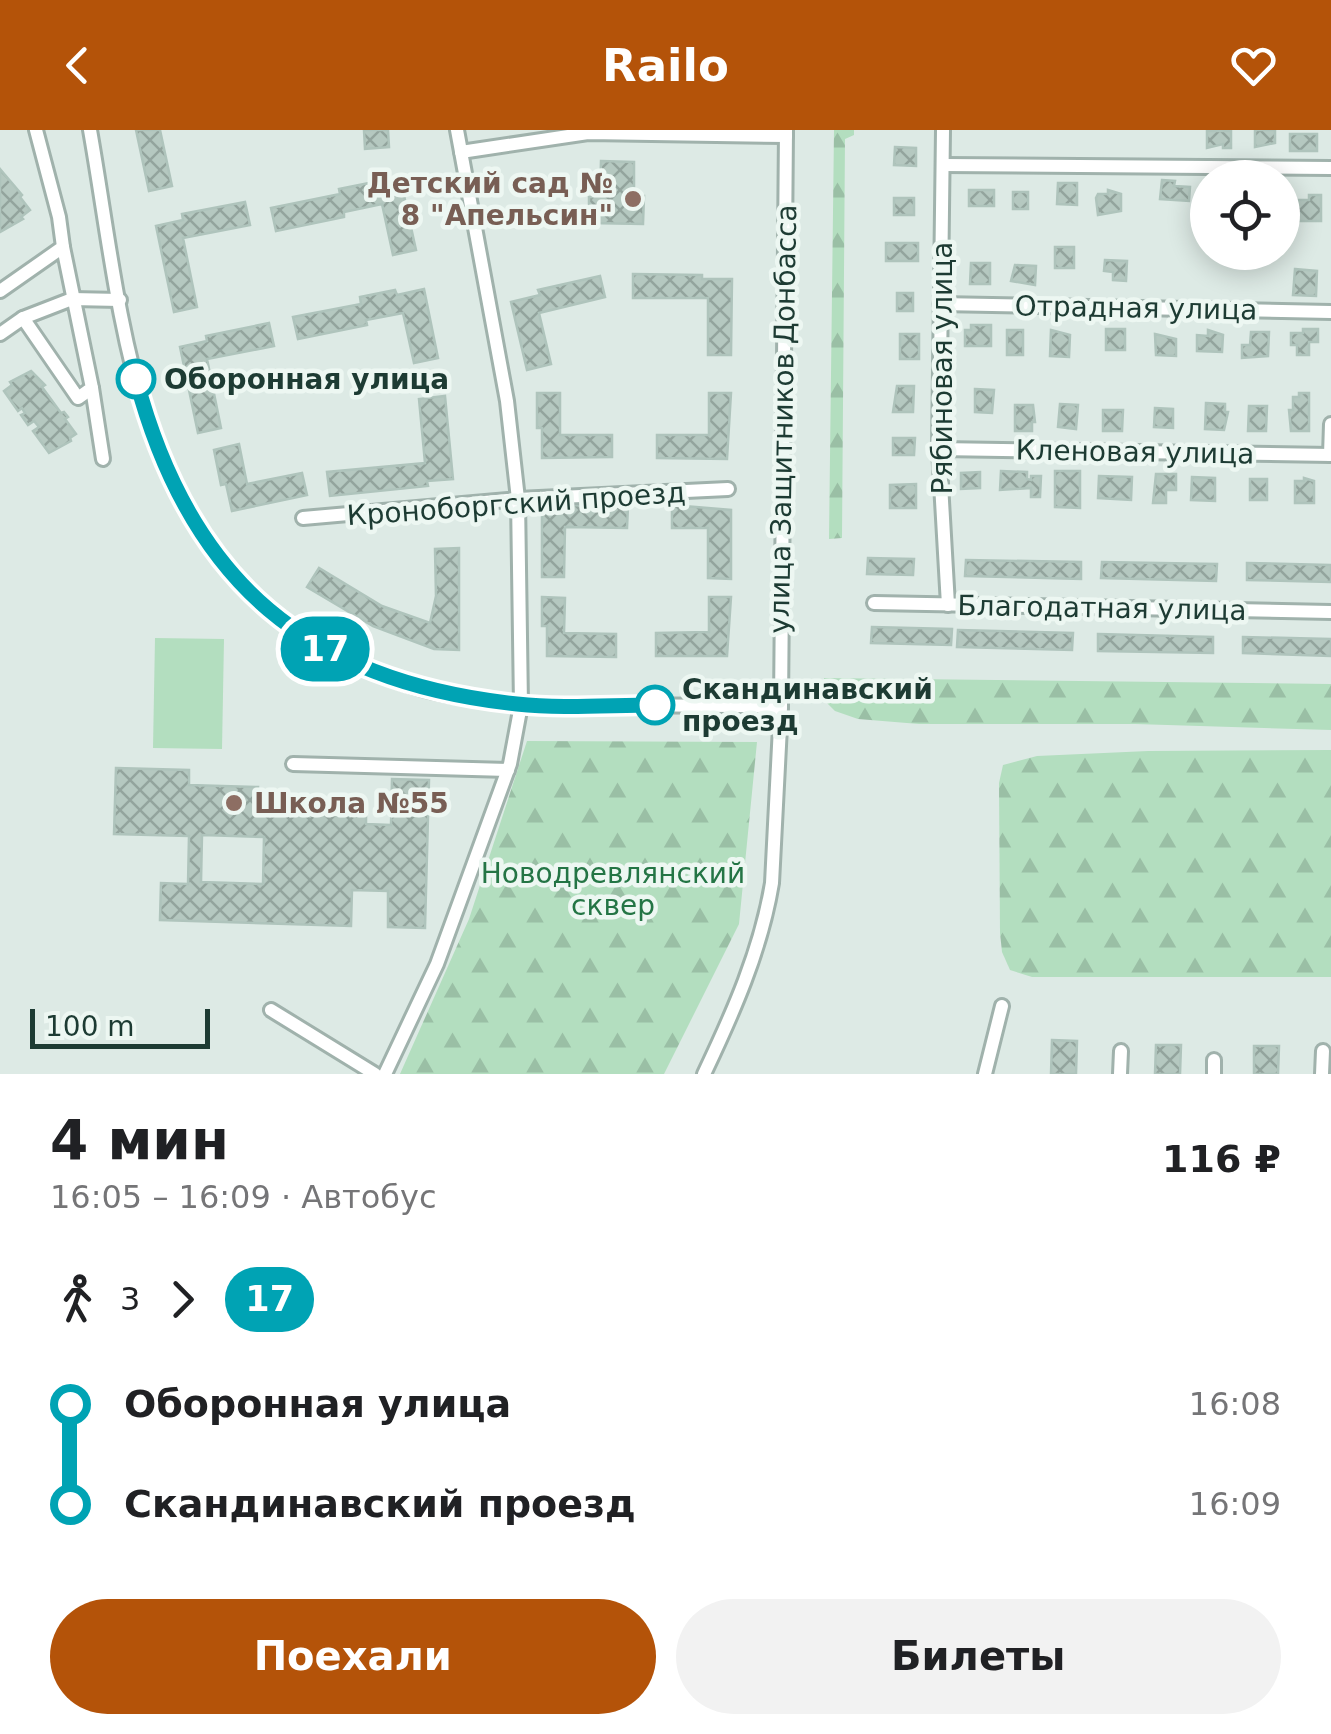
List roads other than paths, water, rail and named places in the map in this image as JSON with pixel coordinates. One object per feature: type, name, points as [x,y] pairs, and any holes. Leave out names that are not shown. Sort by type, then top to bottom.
[{"type":"street","points":[[36,130],[59,217],[104,460]]},
{"type":"street","points":[[90,130],[136,380],[161,457],[194,520],[236,579],[289,628],[347,662],[416,688],[521,705],[781,707]]},
{"type":"street","points":[[385,1074],[437,964],[508,770],[521,705],[518,499],[506,400],[457,130]]},
{"type":"street","name":"Рябиновая улица","points":[[942,130],[939,450],[948,605]]},
{"type":"street","points":[[461,152],[588,133],[786,133]]},
{"type":"street","name":"улица Защитников Донбасса","points":[[704,1074],[744,982],[767,911],[778,808],[786,133]]},
{"type":"street","points":[[942,165],[1331,168]]},
{"type":"street","points":[[0,291],[63,246]]},
{"type":"street","points":[[0,334],[22,318],[72,299],[120,300]]},
{"type":"street","name":"Отрадная улица","points":[[940,304],[1331,312]]},
{"type":"street","points":[[22,318],[78,398],[92,388]]},
{"type":"street","points":[[1331,424],[1331,454]]},
{"type":"street","name":"Кленовая улица","points":[[939,450],[1331,454]]},
{"type":"street","name":"Кроноборгский проезд","points":[[304,518],[518,499],[728,489]]},
{"type":"street","name":"Благодатная улица","points":[[874,604],[1331,612]]},
{"type":"street","points":[[293,764],[508,770]]},
{"type":"street","points":[[985,1074],[1002,1006]]},
{"type":"street","points":[[270,1010],[376,1074]]},
{"type":"street","points":[[1120,1074],[1121,1050]]},
{"type":"street","points":[[1322,1074],[1324,1051]]},
{"type":"place","name":"Детский сад № 8 \"Апельсин\"","points":[[633,199]]},
{"type":"place","name":"Оборонная улица","points":[[136,379]]},
{"type":"place","name":"Скандинавский проезд","points":[[655,705]]},
{"type":"place","name":"Школа №55","points":[[234,803]]},
{"type":"park label","name":"Новодревлянский сквер","points":[[613,889]]}]
